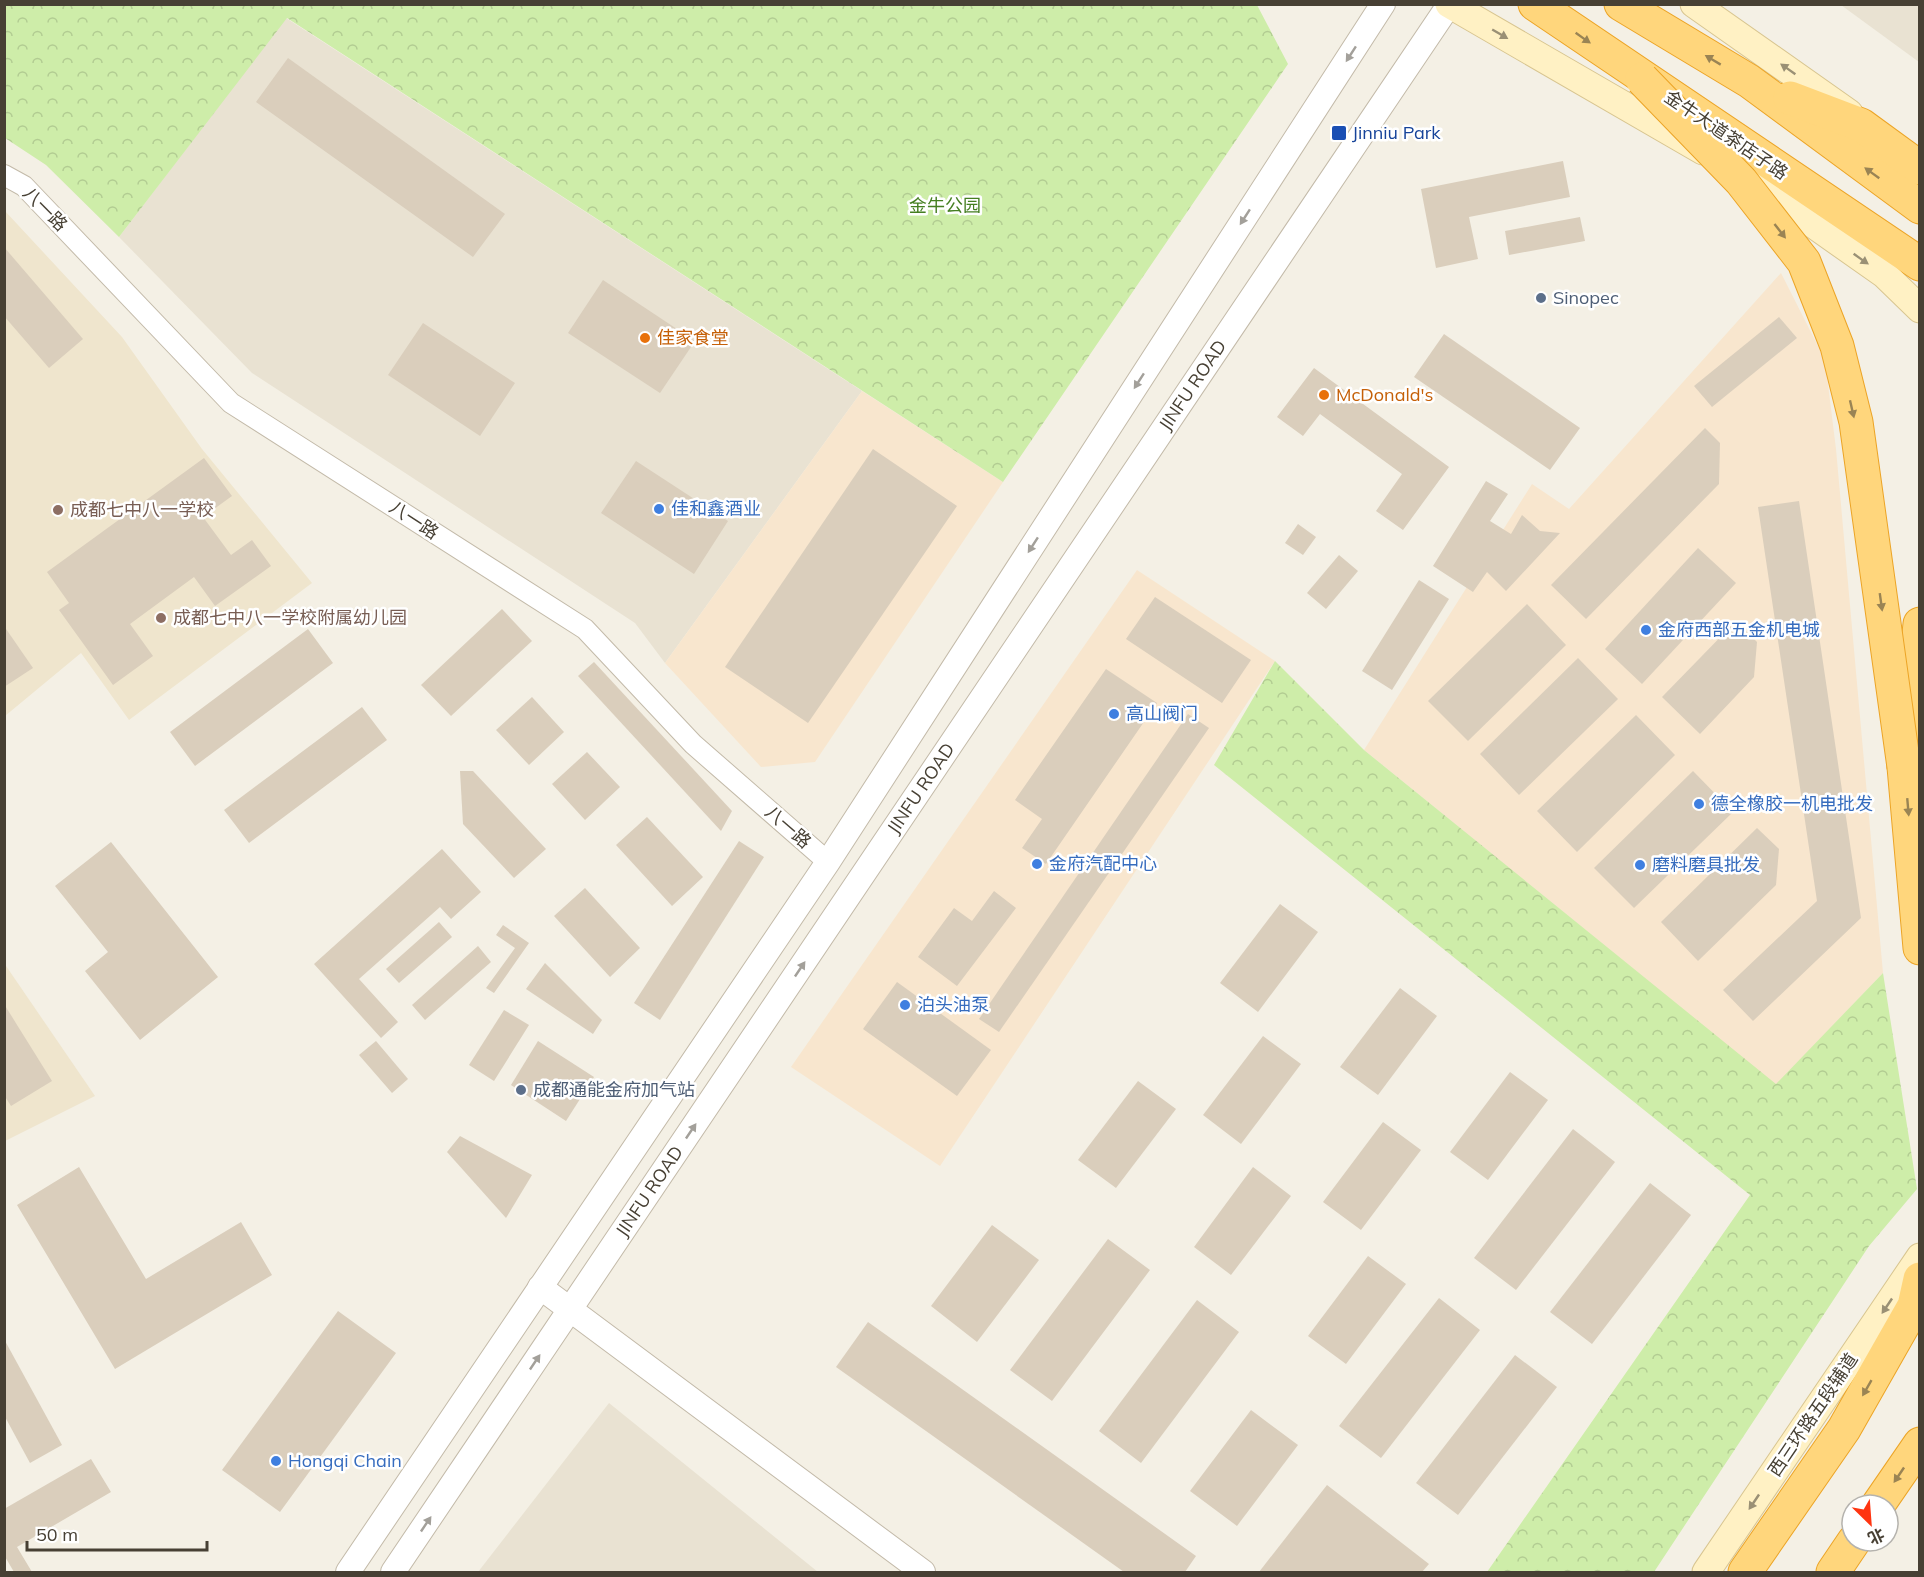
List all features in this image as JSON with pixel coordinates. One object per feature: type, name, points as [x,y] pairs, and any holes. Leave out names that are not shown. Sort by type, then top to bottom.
[{"type":"highway","name":"金牛大道茶店子路","points":[[1534,4],[1641,79],[1920,264]]},
{"type":"highway","points":[[1621,4],[1749,81],[1920,207]]},
{"type":"highway","points":[[1641,79],[1741,181],[1804,262],[1838,346],[1856,422],[1904,767],[1920,948]]},
{"type":"highway","points":[[1749,81],[1861,125],[1920,167]]},
{"type":"highway","points":[[1904,767],[1920,624]]},
{"type":"highway","points":[[1744,1572],[1844,1429],[1914,1306],[1920,1279]]},
{"type":"highway","points":[[1886,1493],[1920,1444]]},
{"type":"highway","points":[[1833,1572],[1846,1553]]},
{"type":"main road","points":[[1694,4],[1807,82],[1920,167]]},
{"type":"main road","points":[[1449,5],[1734,168],[1885,275],[1920,309]]},
{"type":"main road","name":"西三环路五段辅道","points":[[1706,1572],[1920,1257]]},
{"type":"street","name":"JINFU ROAD","points":[[348,1572],[828,862],[1383,4]]},
{"type":"street","name":"JINFU ROAD","points":[[393,1572],[1449,5]]},
{"type":"street","name":"八一路","points":[[4,175],[24,186],[231,403],[585,629],[693,744],[828,862]]},
{"type":"street","points":[[540,1287],[923,1572]]},
{"type":"shaded area","points":[[1841,5],[1919,5],[1919,62]]},
{"type":"shaded area","points":[[286,18],[862,391],[665,663],[635,623],[252,373],[119,237]]},
{"type":"shaded area","points":[[5,211],[122,337],[202,449],[312,583],[129,720],[81,653],[5,716]]},
{"type":"shaded area","name":"金府西部五金机电城","points":[[1781,273],[1825,360],[1836,449],[1883,973],[1776,1085],[1364,750],[1532,484],[1569,509]]},
{"type":"shaded area","points":[[862,391],[1003,482],[815,762],[761,767],[665,663]]},
{"type":"shaded area","name":"金府汽配中心","points":[[1137,570],[1275,661],[940,1166],[791,1067]]},
{"type":"shaded area","points":[[4,963],[95,1096],[5,1141],[4,1141]]},
{"type":"shaded area","points":[[609,1403],[818,1572],[478,1572]]},
{"type":"green space","name":"金牛公园","points":[[5,5],[1257,5],[1288,64],[1003,482],[287,18],[119,237],[46,165],[5,138]]},
{"type":"green space","points":[[1275,661],[1364,750],[1776,1084],[1883,973],[1917,1189],[1869,1246],[1654,1572],[1487,1572],[1750,1195],[1214,765]]},
{"type":"building","points":[[288,58],[505,214],[473,257],[256,102]]},
{"type":"building","points":[[1563,161],[1570,197],[1469,217],[1478,259],[1436,268],[1421,189]]},
{"type":"building","points":[[1580,217],[1585,241],[1509,255],[1505,231]]},
{"type":"building","points":[[4,247],[83,339],[49,368],[4,316]]},
{"type":"building","points":[[603,280],[695,341],[660,393],[568,333]]},
{"type":"building","points":[[1779,317],[1797,338],[1712,407],[1694,386]]},
{"type":"building","points":[[423,323],[515,383],[480,436],[388,375]]},
{"type":"building","points":[[1444,334],[1580,428],[1550,470],[1414,377]]},
{"type":"building","points":[[1314,368],[1449,467],[1403,530],[1376,511],[1402,474],[1320,414],[1303,436],[1277,417]]},
{"type":"building","points":[[1705,428],[1720,443],[1719,484],[1586,619],[1551,585]]},
{"type":"building","points":[[873,449],[957,506],[808,723],[725,667]]},
{"type":"building","points":[[204,458],[232,496],[203,517],[231,555],[252,540],[271,566],[215,606],[194,577],[130,624],[153,656],[113,685],[59,610],[69,603],[47,572]]},
{"type":"building","points":[[636,461],[728,521],[694,574],[601,513]]},
{"type":"building","points":[[1486,481],[1508,494],[1490,521],[1511,534],[1522,515],[1540,531],[1560,533],[1506,591],[1487,572],[1473,592],[1433,566]]},
{"type":"building","points":[[1799,501],[1861,918],[1753,1021],[1723,990],[1817,901],[1758,507]]},
{"type":"building","points":[[1298,524],[1316,537],[1303,555],[1285,543]]},
{"type":"building","points":[[1698,548],[1736,583],[1642,684],[1605,649]]},
{"type":"building","points":[[1339,555],[1358,571],[1326,609],[1307,593]]},
{"type":"building","points":[[1419,580],[1449,599],[1392,690],[1362,671]]},
{"type":"building","points":[[1155,597],[1251,660],[1222,703],[1126,639]]},
{"type":"building","points":[[1527,604],[1566,645],[1468,741],[1428,701]]},
{"type":"building","points":[[502,609],[532,641],[451,716],[421,685]]},
{"type":"building","points":[[1736,621],[1757,642],[1754,677],[1700,734],[1662,697]]},
{"type":"building","points":[[4,626],[33,668],[4,687]]},
{"type":"building","points":[[308,629],[333,663],[195,766],[170,732]]},
{"type":"building","points":[[1578,658],[1618,699],[1519,795],[1480,754]]},
{"type":"building","points":[[594,662],[732,811],[721,831],[578,676]]},
{"type":"building","points":[[1106,669],[1157,703],[1046,864],[1022,848],[1042,819],[1015,800]]},
{"type":"building","points":[[532,697],[564,732],[529,765],[496,730]]},
{"type":"building","points":[[362,707],[387,740],[249,843],[224,810]]},
{"type":"building","points":[[1188,714],[1209,728],[999,1032],[979,1019]]},
{"type":"building","points":[[1636,715],[1675,755],[1577,852],[1537,811]]},
{"type":"building","points":[[587,752],[620,787],[585,820],[552,784]]},
{"type":"building","points":[[460,771],[473,771],[546,849],[514,878],[463,824]]},
{"type":"building","points":[[1693,771],[1733,812],[1634,908],[1594,868]]},
{"type":"building","points":[[647,817],[703,877],[672,906],[616,845]]},
{"type":"building","points":[[1757,828],[1779,849],[1776,885],[1698,961],[1661,922]]},
{"type":"building","points":[[739,841],[764,857],[660,1020],[634,1003]]},
{"type":"building","points":[[111,842],[218,977],[140,1040],[85,971],[108,952],[55,886]]},
{"type":"building","points":[[442,849],[481,892],[451,919],[440,907],[359,979],[398,1022],[381,1038],[314,964]]},
{"type":"building","points":[[585,888],[640,948],[610,977],[554,916]]},
{"type":"building","points":[[994,891],[1016,908],[957,986],[918,957],[954,908],[972,921]]},
{"type":"building","points":[[1280,904],[1318,932],[1258,1012],[1220,983]]},
{"type":"building","points":[[439,922],[452,937],[399,983],[386,969]]},
{"type":"building","points":[[503,925],[529,943],[494,993],[486,988],[515,948],[496,935]]},
{"type":"building","points":[[478,946],[491,962],[425,1020],[412,1005]]},
{"type":"building","points":[[545,963],[602,1020],[593,1034],[526,989]]},
{"type":"building","points":[[897,982],[991,1050],[957,1096],[863,1029]]},
{"type":"building","points":[[1400,988],[1437,1016],[1378,1095],[1340,1067]]},
{"type":"building","points":[[4,1004],[52,1081],[11,1106],[4,1095]]},
{"type":"building","points":[[504,1010],[529,1025],[494,1081],[469,1065]]},
{"type":"building","points":[[1263,1036],[1301,1064],[1241,1144],[1203,1115]]},
{"type":"building","points":[[376,1041],[408,1079],[392,1093],[359,1055]]},
{"type":"building","points":[[538,1041],[594,1077],[566,1121],[511,1085]]},
{"type":"building","points":[[1510,1072],[1548,1100],[1488,1180],[1450,1152]]},
{"type":"building","points":[[1138,1081],[1176,1109],[1116,1188],[1078,1160]]},
{"type":"building","points":[[1383,1122],[1421,1150],[1361,1230],[1323,1202]]},
{"type":"building","points":[[1573,1129],[1615,1162],[1516,1290],[1474,1258]]},
{"type":"building","points":[[460,1136],[532,1175],[506,1218],[447,1152]]},
{"type":"building","points":[[79,1167],[146,1279],[241,1222],[272,1275],[115,1369],[17,1205]]},
{"type":"building","points":[[1253,1167],[1291,1196],[1231,1275],[1194,1247]]},
{"type":"building","points":[[1650,1183],[1691,1215],[1592,1344],[1550,1312]]},
{"type":"building","points":[[992,1225],[1039,1260],[977,1342],[931,1306]]},
{"type":"building","points":[[1108,1239],[1150,1270],[1052,1401],[1010,1370]]},
{"type":"building","points":[[1368,1256],[1406,1284],[1346,1364],[1308,1336]]},
{"type":"building","points":[[1439,1298],[1480,1330],[1381,1458],[1339,1426]]},
{"type":"building","points":[[1197,1300],[1239,1332],[1141,1463],[1099,1431]]},
{"type":"building","points":[[338,1311],[396,1353],[280,1512],[222,1470]]},
{"type":"building","points":[[868,1322],[1196,1556],[1185,1572],[1124,1572],[836,1367]]},
{"type":"building","points":[[4,1339],[62,1445],[30,1463],[4,1415]]},
{"type":"building","points":[[1515,1355],[1557,1387],[1458,1515],[1416,1483]]},
{"type":"building","points":[[1251,1410],[1298,1445],[1237,1526],[1190,1491]]},
{"type":"building","points":[[91,1459],[111,1492],[17,1547],[32,1572],[14,1572],[4,1555],[4,1509]]},
{"type":"building","points":[[1327,1485],[1429,1564],[1422,1572],[1259,1572]]},
{"type":"place","name":"Jinniu Park","points":[[1339,133]]},
{"type":"place","name":"Sinopec","points":[[1541,298]]},
{"type":"place","name":"佳家食堂","points":[[645,338]]},
{"type":"place","name":"McDonald's","points":[[1324,395]]},
{"type":"place","name":"佳和鑫酒业","points":[[659,509]]},
{"type":"place","name":"成都七中八一学校","points":[[58,510]]},
{"type":"place","name":"成都七中八一学校附属幼儿园","points":[[161,618]]},
{"type":"place","name":"金府西部五金机电城","points":[[1646,630]]},
{"type":"place","name":"高山阀门","points":[[1114,714]]},
{"type":"place","name":"德全橡胶一机电批发","points":[[1699,804]]},
{"type":"place","name":"金府汽配中心","points":[[1037,864]]},
{"type":"place","name":"磨料磨具批发","points":[[1640,865]]},
{"type":"place","name":"泊头油泵","points":[[905,1005]]},
{"type":"place","name":"成都通能金府加气站","points":[[521,1090]]},
{"type":"place","name":"Hongqi Chain","points":[[276,1461]]}]
